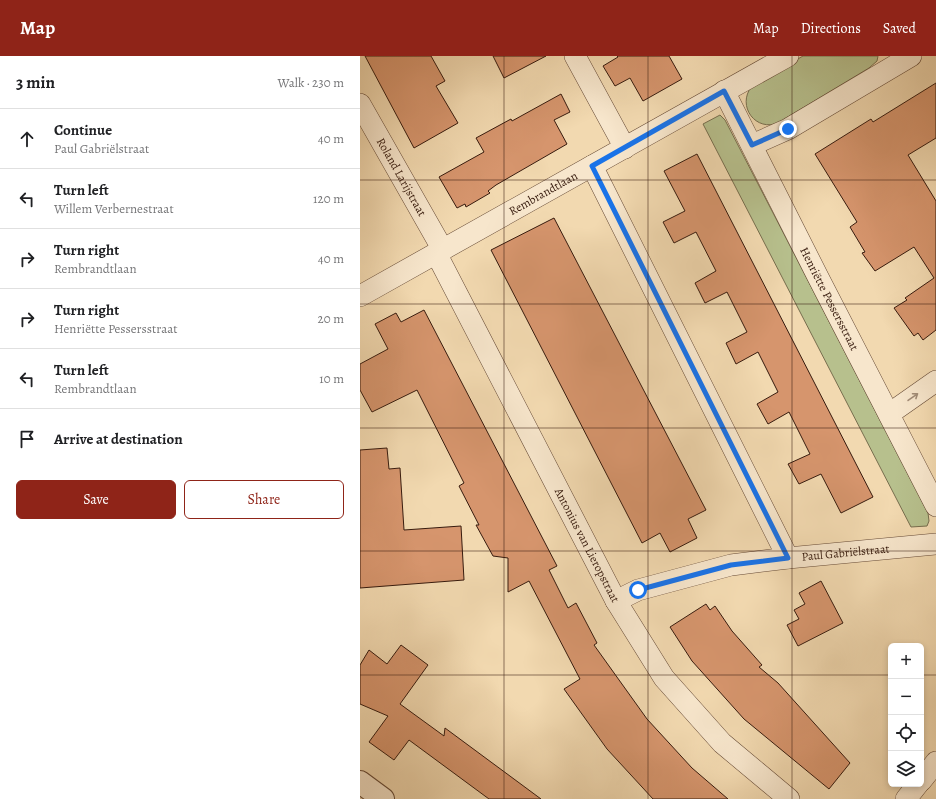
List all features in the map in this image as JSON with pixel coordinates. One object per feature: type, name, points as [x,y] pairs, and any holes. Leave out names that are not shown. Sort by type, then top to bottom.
[{"type":"street","points":[[575,56],[625,148]]},
{"type":"street","name":"Rembrandtlaan","points":[[360,296],[788,56]]},
{"type":"street","points":[[752,145],[788,129],[904,58]]},
{"type":"street","name":"Henriëtte Pessersstraat","points":[[724,91],[936,506]]},
{"type":"street","name":"Roland Larijstraat","points":[[360,104],[440,252]]},
{"type":"street","points":[[592,166],[788,558]]},
{"type":"street","name":"Antonius van Lieropstraat","points":[[440,252],[616,601],[664,678],[722,743],[789,799]]},
{"type":"street","points":[[889,414],[936,381]]},
{"type":"street","name":"Paul Gabriëlstraat","points":[[616,601],[638,590],[731,565],[936,544]]},
{"type":"street","points":[[924,777],[936,762]]},
{"type":"street","points":[[360,782],[383,799]]},
{"type":"street","points":[[906,799],[916,787]]},
{"type":"green space","points":[[803,56],[878,56],[877,61],[869,68],[778,123],[767,125],[759,123],[753,118],[746,105],[746,98],[749,90],[755,83]]},
{"type":"green space","points":[[720,115],[725,120],[928,513],[929,521],[927,526],[911,527],[703,124]]},
{"type":"building","points":[[365,56],[431,56],[445,81],[436,86],[458,123],[414,148]]},
{"type":"building","points":[[493,56],[546,56],[504,78]]},
{"type":"building","points":[[617,56],[669,56],[682,79],[643,101],[630,78],[615,86],[603,66],[618,57]]},
{"type":"building","points":[[936,83],[936,138],[908,155],[936,201],[936,330],[923,340],[918,333],[914,336],[894,308],[907,300],[905,298],[934,278],[914,247],[875,271],[862,253],[865,252],[850,227],[857,222],[815,154],[871,119],[873,122]]},
{"type":"building","points":[[561,94],[570,112],[554,120],[567,144],[496,185],[488,191],[490,193],[466,207],[465,204],[457,208],[439,177],[484,152],[476,138],[511,119],[512,121]]},
{"type":"building","points":[[697,154],[873,497],[841,513],[821,474],[799,484],[788,464],[810,454],[789,412],[768,424],[757,404],[778,392],[758,352],[736,364],[726,343],[747,332],[727,292],[705,303],[695,283],[716,271],[696,232],[674,243],[663,222],[685,211],[664,171]]},
{"type":"building","points":[[554,218],[706,510],[688,519],[697,538],[670,552],[660,533],[642,543],[491,250]]},
{"type":"building","points":[[424,310],[557,566],[549,570],[568,608],[576,603],[597,643],[594,645],[647,719],[692,768],[728,799],[653,799],[607,749],[564,689],[580,679],[529,581],[508,592],[508,558],[493,556],[476,525],[479,525],[459,486],[464,483],[417,390],[372,412],[360,390],[360,364],[388,349],[375,324],[396,313],[401,322]]},
{"type":"building","points":[[387,448],[389,469],[400,468],[404,530],[461,526],[464,580],[360,588],[360,450]]},
{"type":"building","points":[[821,581],[843,623],[798,646],[787,625],[799,619],[794,610],[805,604],[799,593]]},
{"type":"building","points":[[706,604],[710,610],[715,606],[732,631],[762,665],[759,667],[778,683],[850,763],[829,789],[744,719],[692,661],[670,627]]},
{"type":"building","points":[[401,645],[428,665],[400,704],[444,736],[445,728],[541,799],[489,799],[409,740],[394,760],[369,742],[388,716],[360,704],[360,665],[369,650],[387,664]]},
{"type":"route","points":[[638,590],[731,565],[788,558],[592,166],[724,91],[752,145],[788,129]]}]
